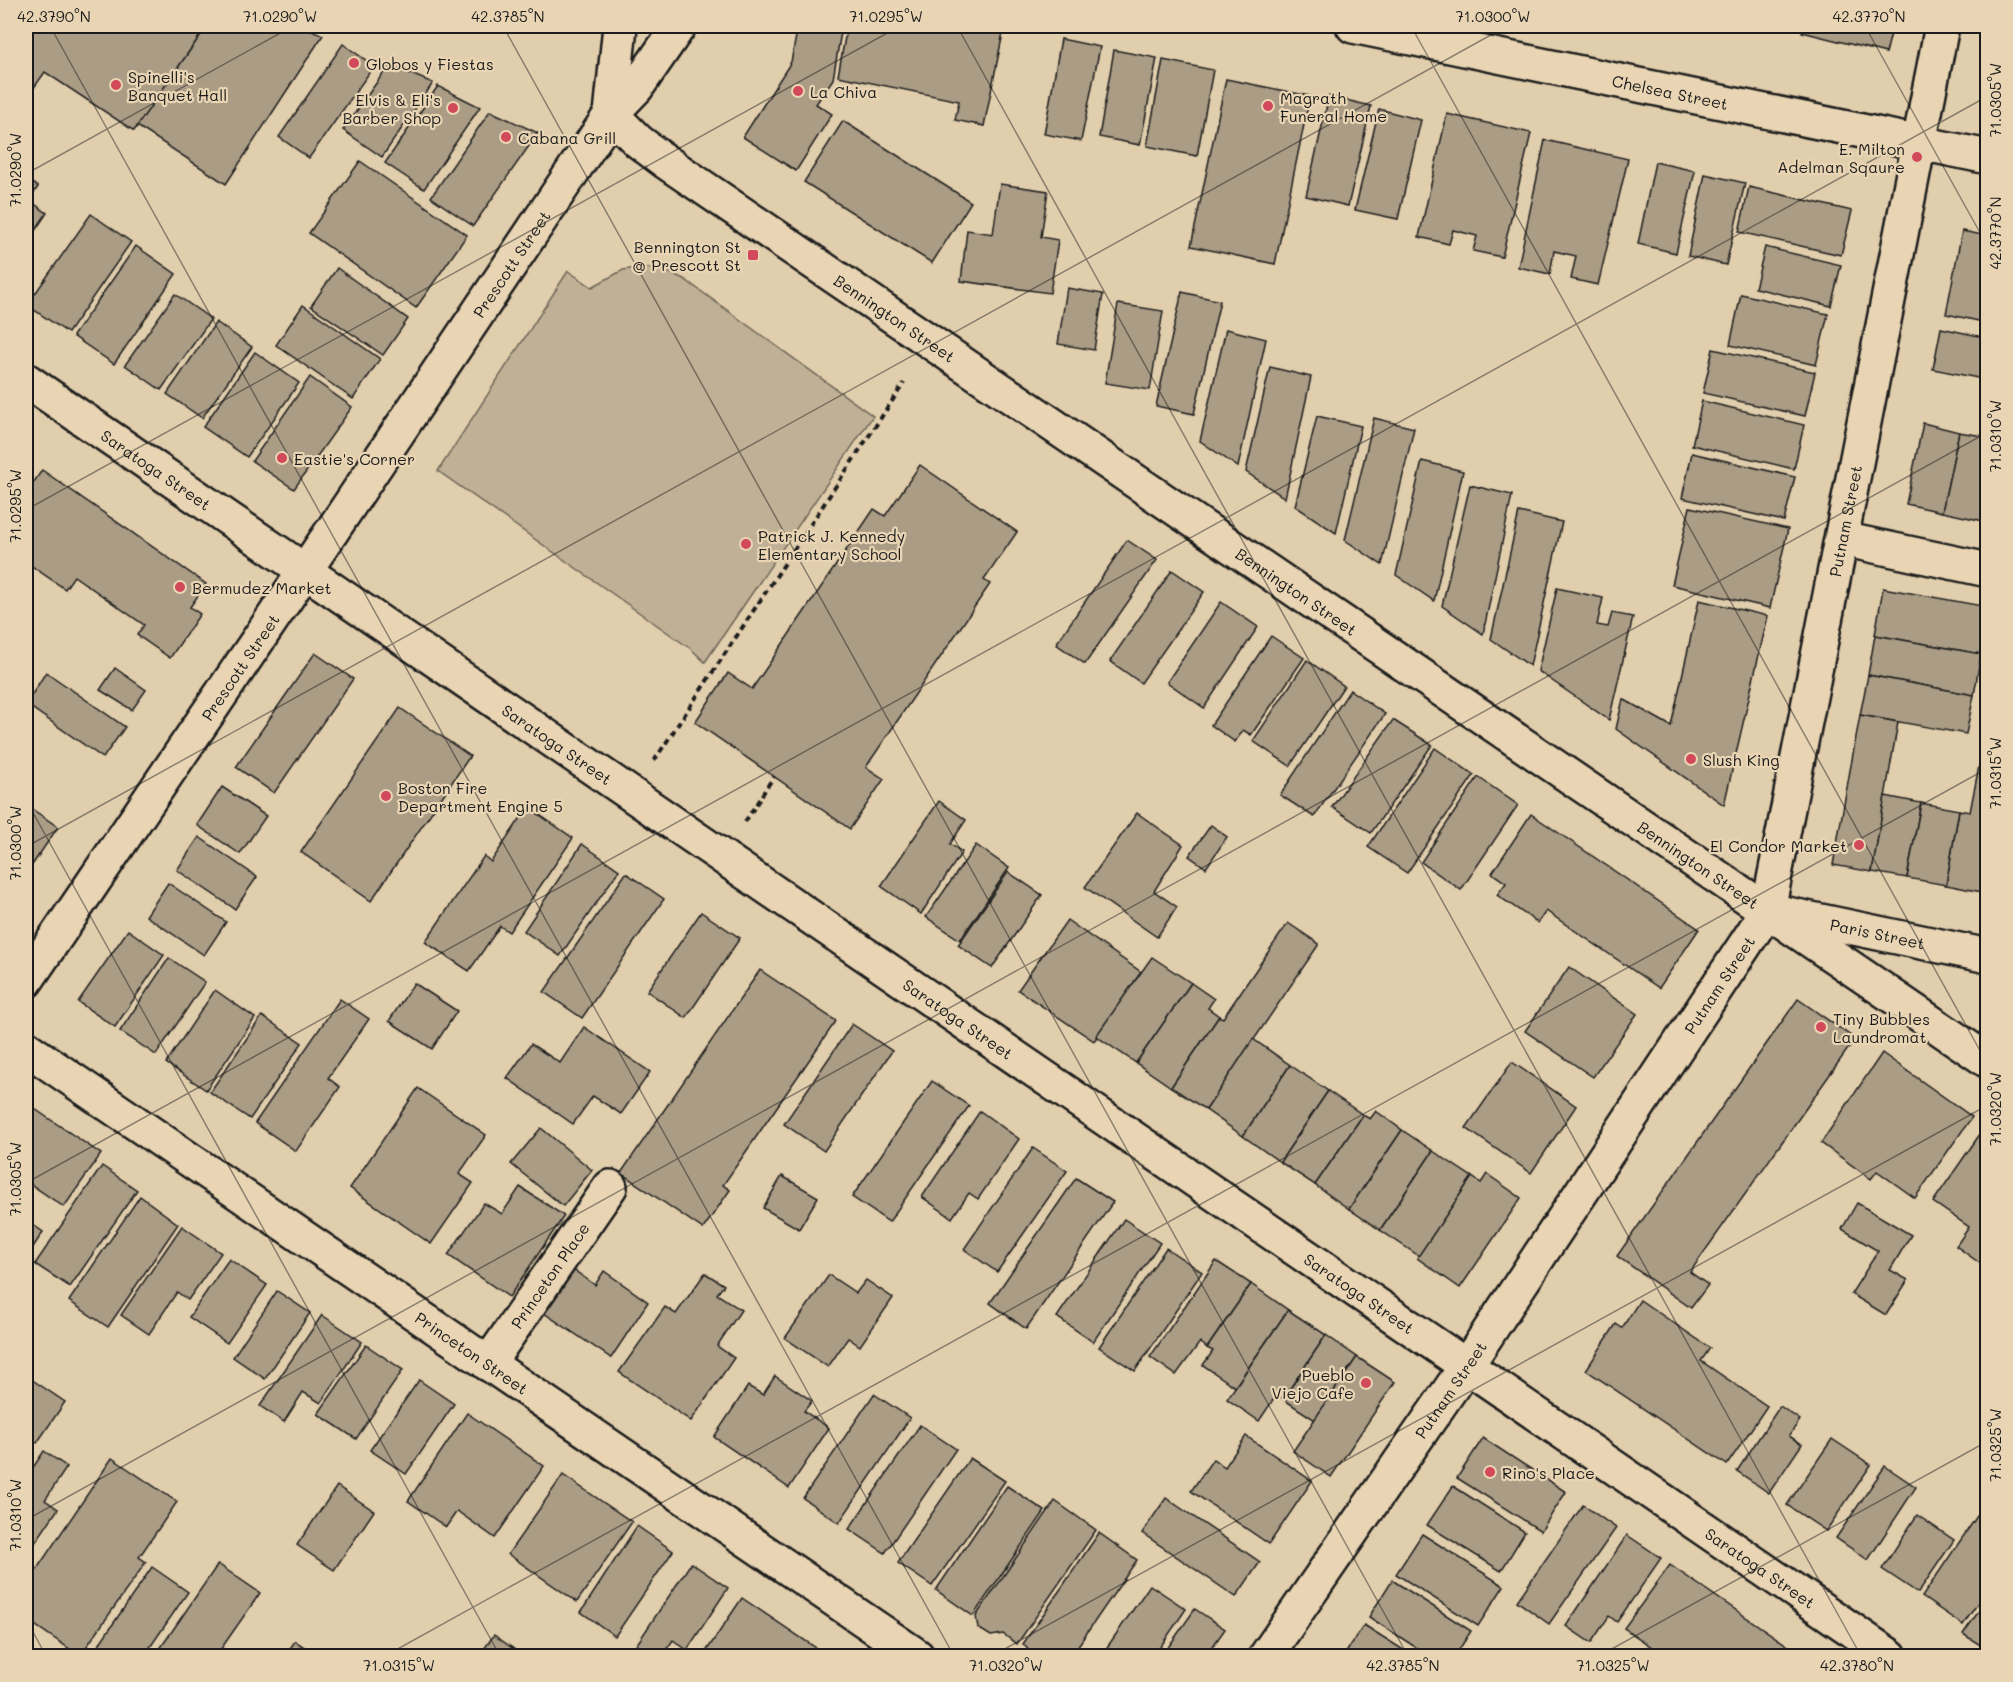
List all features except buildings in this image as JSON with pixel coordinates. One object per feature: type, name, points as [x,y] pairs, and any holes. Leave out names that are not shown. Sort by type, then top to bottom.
[{"type":"street","name":"Prescott Street","points":[[611,114],[620,26]]},
{"type":"street","name":"Prescott Street","points":[[26,981],[611,114],[637,87],[679,26]]},
{"type":"street","name":"Chelsea Street","points":[[1353,26],[1988,158]]},
{"type":"street","name":"Putnam Street","points":[[1266,1656],[1467,1365],[1768,910],[1842,539],[1917,143],[1942,26]]},
{"type":"street","name":"Bennington Street","points":[[611,114],[638,141],[666,162],[1988,1061]]},
{"type":"street","name":"Saratoga Street","points":[[26,380],[1890,1656]]},
{"type":"street","points":[[1842,539],[1988,570]]},
{"type":"street","name":"Paris Street","points":[[1768,910],[1988,956]]},
{"type":"street","name":"Princeton Street","points":[[26,1048],[917,1656]]},
{"type":"street","name":"Princeton Place","points":[[488,1364],[610,1187]]},
{"type":"path","points":[[654,762],[904,383]]},
{"type":"path","points":[[744,823],[774,777]]},
{"type":"shaded area","points":[[643,267],[666,271],[684,279],[873,416],[705,662],[691,649],[438,471],[568,271],[592,287],[623,270]]},
{"type":"place","name":"Globos y Fiestas","points":[[354,63]]},
{"type":"place","name":"Spinelli's Banquet Hall","points":[[116,85]]},
{"type":"place","name":"La Chiva","points":[[798,91]]},
{"type":"place","name":"Magrath Funeral Home","points":[[1268,106]]},
{"type":"place","name":"Elvis & Eli's Barber Shop","points":[[453,108]]},
{"type":"place","name":"Cabana Grill","points":[[506,137]]},
{"type":"place","name":"E. Milton Adelman Sqaure","points":[[1917,157]]},
{"type":"place","name":"Bennington St @ Prescott St","points":[[753,255]]},
{"type":"place","name":"Eastie's Corner","points":[[282,458]]},
{"type":"place","name":"Patrick J. Kennedy Elementary School","points":[[746,544]]},
{"type":"place","name":"Bermudez Market","points":[[180,587]]},
{"type":"place","name":"Slush King","points":[[1691,759]]},
{"type":"place","name":"Boston Fire Department Engine 5","points":[[386,796]]},
{"type":"place","name":"El Condor Market","points":[[1859,845]]},
{"type":"place","name":"Tiny Bubbles Laundromat","points":[[1821,1027]]},
{"type":"place","name":"Pueblo Viejo Cafe","points":[[1366,1383]]},
{"type":"place","name":"Rino's Place","points":[[1490,1472]]}]
